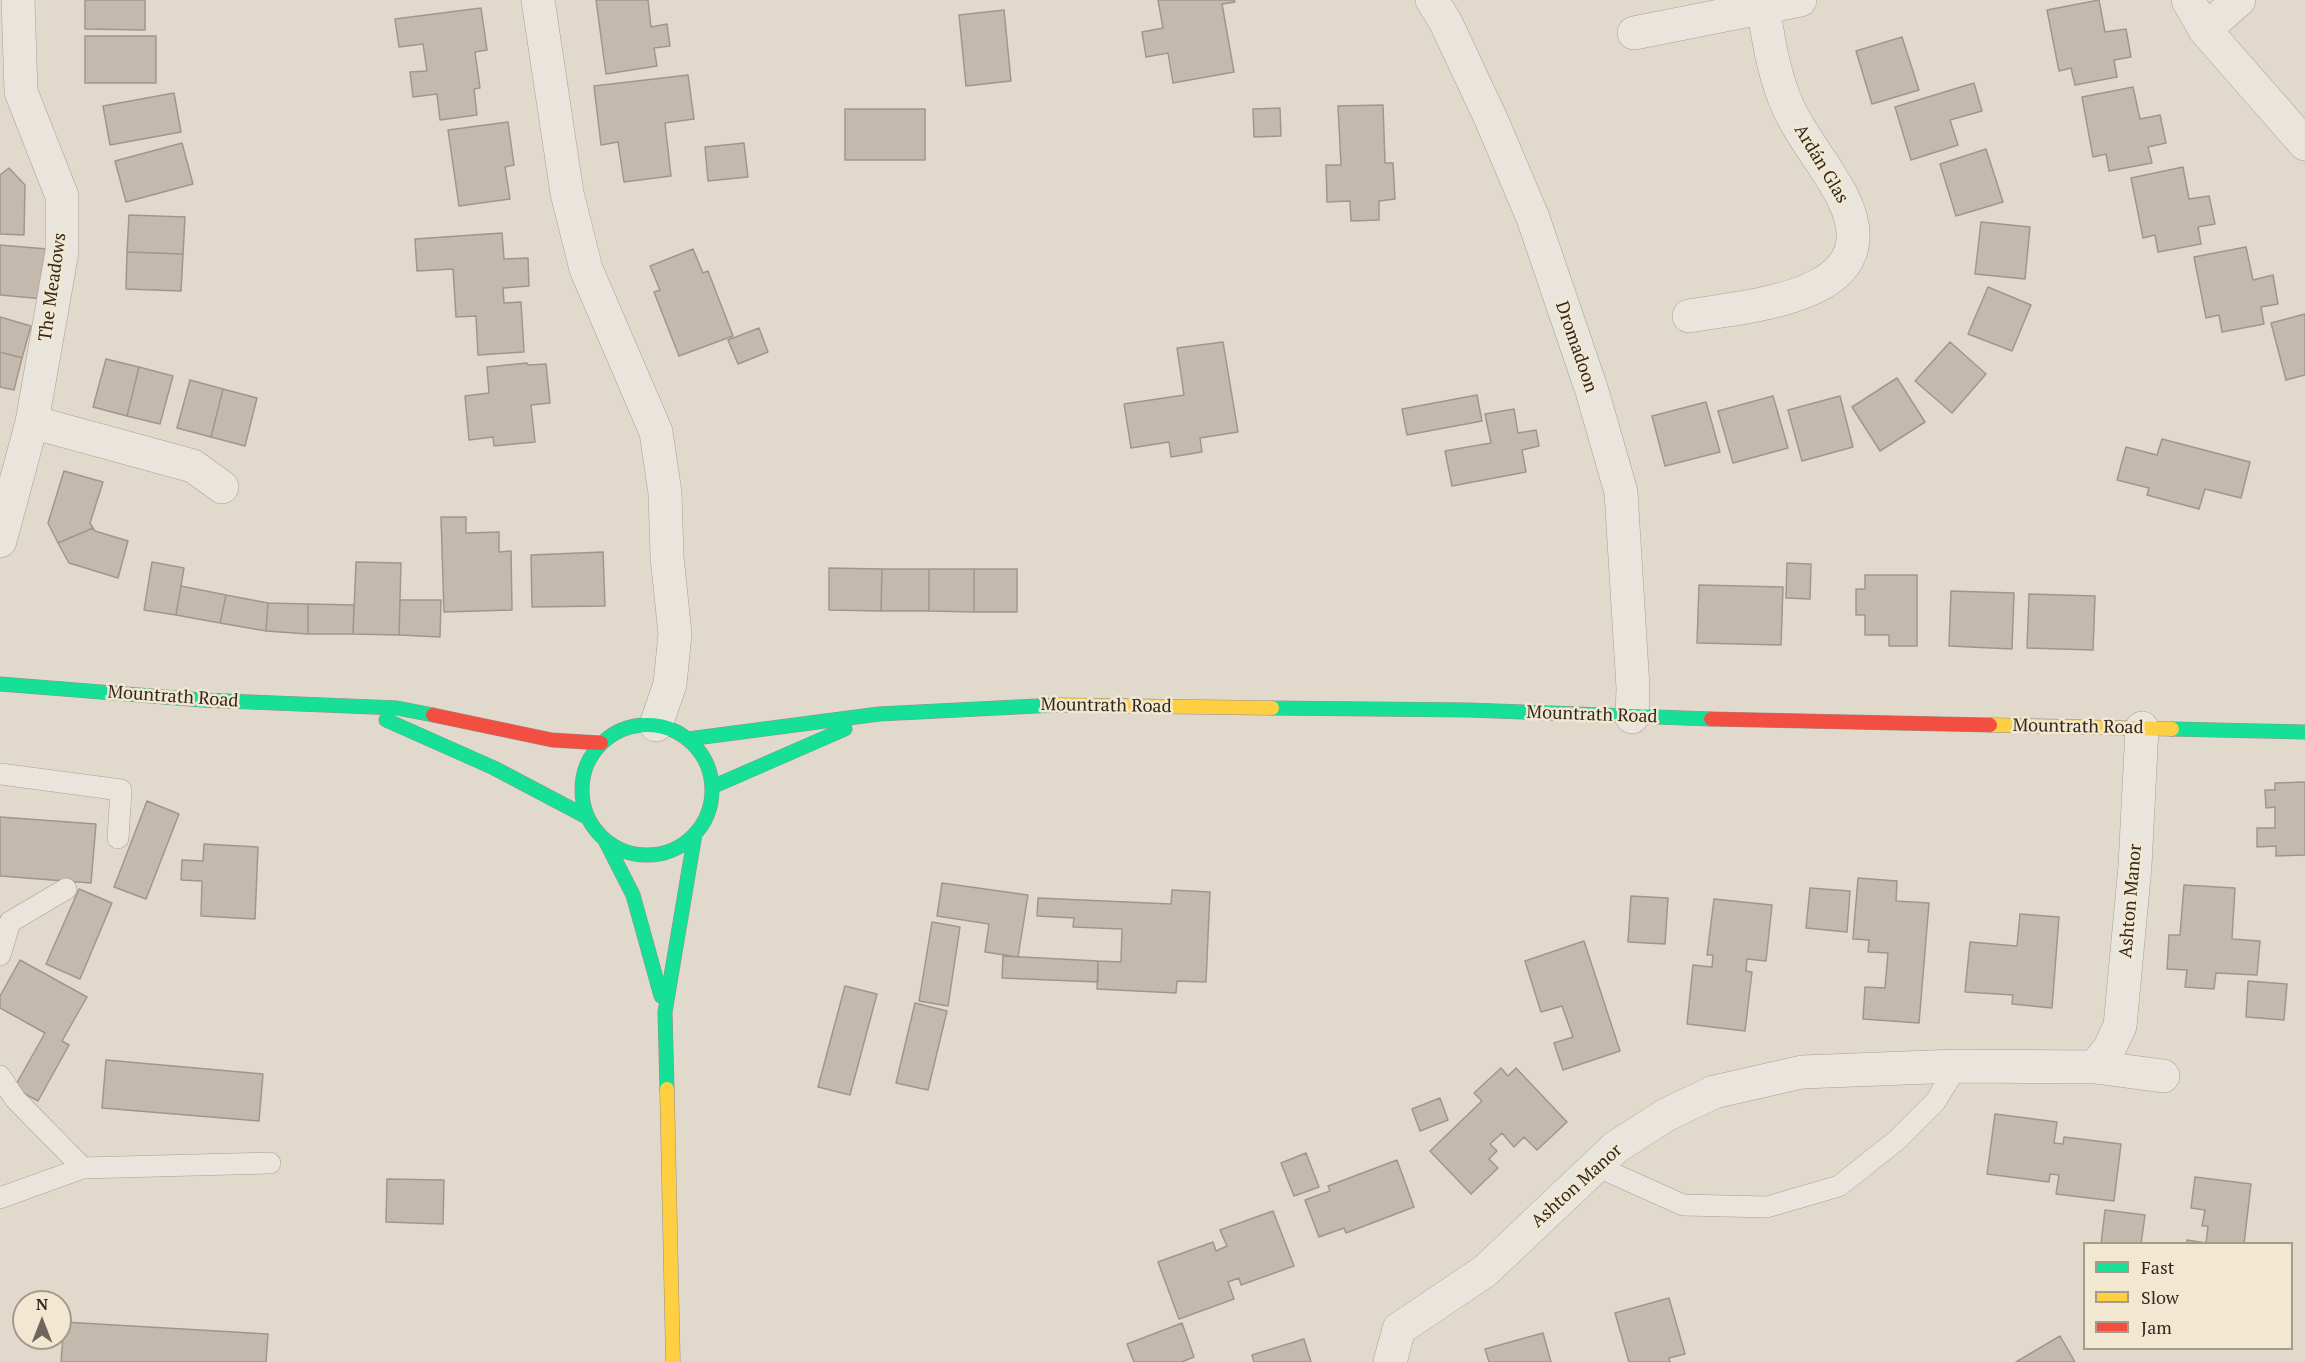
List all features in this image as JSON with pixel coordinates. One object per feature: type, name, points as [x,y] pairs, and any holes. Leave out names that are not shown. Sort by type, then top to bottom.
[{"type":"main road","name":"Mountrath Road","points":[[0,684],[202,700],[397,708],[552,740],[601,743]]},
{"type":"main road","name":"Mountrath Road","points":[[688,739],[879,714],[1035,705],[1469,710],[1632,717],[2305,732]]},
{"type":"main road","name":"Mountrath Road","points":[[346,707],[391,721],[440,742],[587,817]]},
{"type":"main road","name":"Mountrath Road","points":[[712,787],[879,714]]},
{"type":"main road","points":[[665,1012],[633,895],[605,840],[587,817],[582,798],[582,778],[589,759],[601,743],[626,728],[656,725],[673,730],[688,739],[705,760],[712,787],[710,807],[695,834],[665,1012],[673,1362]]},
{"type":"main road","points":[[605,840],[632,853],[651,855],[680,846],[695,834]]},
{"type":"street","name":"The Meadows","points":[[0,541],[32,422],[62,252],[62,196],[21,92],[18,0]]},
{"type":"street","points":[[538,0],[567,193],[585,269],[656,432],[665,493],[667,557],[675,634],[670,684],[656,725]]},
{"type":"street","name":"Dromadoon","points":[[1431,0],[1446,23],[1491,119],[1533,218],[1592,391],[1621,492],[1634,688],[1632,717]]},
{"type":"street","points":[[1634,33],[1800,0]]},
{"type":"street","points":[[2188,0],[2205,30],[2305,144]]},
{"type":"street","points":[[2205,30],[2239,0]]},
{"type":"street","name":"Ardán Glas","points":[[1689,316],[1792,297],[1816,288],[1835,277],[1848,256],[1853,238],[1852,221],[1844,199],[1828,171],[1802,137],[1776,78],[1763,7]]},
{"type":"street","points":[[32,422],[193,466],[222,487]]},
{"type":"street","name":"Ashton Manor","points":[[2095,1066],[2109,1050],[2120,1026],[2135,866],[2142,728]]},
{"type":"street","name":"Ashton Manor","points":[[1390,1362],[1399,1329],[1485,1271],[1616,1147],[1666,1115],[1714,1092],[1802,1072],[1957,1066],[2095,1066],[2163,1076]]},
{"type":"lane","points":[[0,774],[122,790],[118,838]]},
{"type":"lane","points":[[0,955],[10,922],[66,889]]},
{"type":"lane","points":[[1596,1166],[1683,1205],[1767,1207],[1839,1186],[1897,1140],[1935,1102],[1957,1066]]},
{"type":"lane","points":[[0,1076],[15,1099],[83,1168]]},
{"type":"lane","points":[[0,1198],[83,1168],[270,1163]]},
{"type":"building","points":[[85,0],[145,0],[145,30],[85,29]]},
{"type":"building","points":[[596,0],[648,0],[651,27],[667,24],[670,46],[654,48],[657,66],[606,74]]},
{"type":"building","points":[[1158,0],[1234,0],[1235,2],[1222,4],[1234,72],[1173,83],[1168,53],[1146,57],[1142,32],[1163,28]]},
{"type":"building","points":[[2099,0],[2105,32],[2126,29],[2131,57],[2114,60],[2117,77],[2075,85],[2071,68],[2059,71],[2047,10]]},
{"type":"building","points":[[481,8],[487,50],[475,52],[480,88],[474,89],[477,115],[440,120],[437,94],[413,97],[410,72],[427,71],[423,44],[399,47],[395,19]]},
{"type":"building","points":[[1004,10],[1011,81],[966,86],[959,15]]},
{"type":"building","points":[[85,36],[156,36],[156,83],[85,83]]},
{"type":"building","points":[[1902,37],[1919,90],[1872,104],[1856,51]]},
{"type":"building","points":[[688,75],[694,119],[665,123],[671,176],[624,182],[618,142],[601,145],[594,86]]},
{"type":"building","points":[[1974,83],[1982,111],[1950,120],[1958,145],[1911,160],[1895,107]]},
{"type":"building","points":[[2133,87],[2140,119],[2160,115],[2166,143],[2148,147],[2152,163],[2109,171],[2106,154],[2093,157],[2082,97]]},
{"type":"building","points":[[174,93],[181,132],[110,145],[103,106]]},
{"type":"building","points":[[1383,105],[1385,163],[1393,163],[1395,199],[1379,201],[1379,220],[1351,221],[1350,201],[1327,202],[1326,165],[1341,165],[1338,106]]},
{"type":"building","points":[[1280,108],[1281,136],[1254,137],[1253,109]]},
{"type":"building","points":[[845,109],[925,109],[925,160],[845,160]]},
{"type":"building","points":[[508,122],[514,165],[505,167],[510,199],[459,206],[448,130]]},
{"type":"building","points":[[182,143],[193,184],[126,202],[115,161]]},
{"type":"building","points":[[744,143],[748,177],[708,181],[705,147]]},
{"type":"building","points":[[1986,149],[2003,202],[1956,216],[1940,164]]},
{"type":"building","points":[[2183,167],[2189,199],[2209,196],[2215,224],[2198,227],[2201,244],[2158,252],[2155,235],[2143,238],[2131,178]]},
{"type":"building","points":[[9,168],[25,185],[24,235],[0,234],[0,175]]},
{"type":"building","points":[[129,215],[185,217],[183,254],[127,252]]},
{"type":"building","points":[[1981,222],[2030,227],[2025,279],[1975,274]]},
{"type":"building","points":[[502,233],[504,259],[528,258],[529,286],[503,288],[504,303],[521,302],[524,352],[478,355],[476,316],[456,317],[453,269],[417,271],[415,239]]},
{"type":"building","points":[[0,245],[47,249],[44,299],[0,295]]},
{"type":"building","points":[[2246,247],[2253,280],[2273,275],[2278,304],[2261,307],[2264,324],[2222,332],[2219,315],[2206,318],[2194,257]]},
{"type":"building","points":[[693,249],[703,273],[708,271],[733,336],[679,356],[654,292],[660,290],[650,266]]},
{"type":"building","points":[[127,252],[183,254],[181,291],[126,289]]},
{"type":"building","points":[[1988,287],[2031,305],[2012,351],[1968,334]]},
{"type":"building","points":[[2305,314],[2305,375],[2286,380],[2271,323]]},
{"type":"building","points":[[0,317],[31,326],[22,358],[0,352]]},
{"type":"building","points":[[759,328],[768,352],[738,364],[728,340]]},
{"type":"building","points":[[1223,342],[1238,432],[1200,438],[1202,452],[1171,457],[1169,442],[1131,448],[1124,404],[1184,395],[1177,348]]},
{"type":"building","points":[[1950,342],[1986,374],[1952,413],[1915,381]]},
{"type":"building","points":[[0,352],[22,358],[14,390],[0,387]]},
{"type":"building","points":[[106,359],[139,367],[127,416],[93,407]]},
{"type":"building","points":[[527,363],[528,365],[546,364],[550,403],[531,405],[535,442],[494,446],[493,437],[469,440],[465,396],[489,393],[487,367]]},
{"type":"building","points":[[139,367],[173,376],[160,424],[127,416]]},
{"type":"building","points":[[1897,378],[1925,422],[1880,451],[1852,407]]},
{"type":"building","points":[[190,380],[223,389],[211,437],[177,428]]},
{"type":"building","points":[[223,389],[257,398],[245,446],[211,437]]},
{"type":"building","points":[[1477,395],[1482,421],[1407,435],[1402,409]]},
{"type":"building","points":[[1773,396],[1788,448],[1733,463],[1718,411]]},
{"type":"building","points":[[1840,396],[1853,447],[1802,461],[1788,410]]},
{"type":"building","points":[[1706,402],[1720,452],[1665,466],[1652,416]]},
{"type":"building","points":[[1514,409],[1518,433],[1536,430],[1539,446],[1522,450],[1526,472],[1452,486],[1445,451],[1491,443],[1485,414]]},
{"type":"building","points":[[2162,439],[2250,462],[2241,498],[2205,489],[2199,509],[2147,495],[2149,488],[2117,480],[2126,447],[2157,455]]},
{"type":"building","points":[[64,471],[103,482],[90,523],[93,528],[58,543],[48,523]]},
{"type":"building","points":[[441,517],[466,517],[466,533],[499,532],[499,552],[511,551],[512,610],[444,612]]},
{"type":"building","points":[[93,528],[95,531],[128,541],[118,578],[69,563],[58,543]]},
{"type":"building","points":[[603,552],[605,606],[532,607],[531,555]]},
{"type":"building","points":[[152,562],[184,568],[176,615],[144,610]]},
{"type":"building","points":[[356,562],[401,563],[399,635],[353,634]]},
{"type":"building","points":[[1787,563],[1811,564],[1810,599],[1786,598]]},
{"type":"building","points":[[829,568],[882,569],[881,611],[829,610]]},
{"type":"building","points":[[882,569],[929,569],[929,611],[881,611]]},
{"type":"building","points":[[929,569],[974,569],[974,612],[929,611]]},
{"type":"building","points":[[974,569],[1017,569],[1017,612],[974,612]]},
{"type":"building","points":[[1865,575],[1917,575],[1917,646],[1889,646],[1889,635],[1865,635],[1865,615],[1856,615],[1856,589],[1865,589]]},
{"type":"building","points":[[1699,585],[1783,587],[1781,645],[1697,643]]},
{"type":"building","points":[[181,586],[226,595],[220,623],[176,615]]},
{"type":"building","points":[[1951,591],[2014,593],[2012,649],[1949,646]]},
{"type":"building","points":[[2029,594],[2095,596],[2093,650],[2027,648]]},
{"type":"building","points":[[226,595],[268,603],[266,631],[220,623]]},
{"type":"building","points":[[400,600],[441,600],[440,637],[399,635]]},
{"type":"building","points":[[268,603],[308,604],[308,634],[266,631]]},
{"type":"building","points":[[308,604],[354,605],[353,634],[308,634]]},
{"type":"building","points":[[2305,782],[2305,855],[2276,856],[2276,846],[2257,847],[2257,828],[2275,828],[2275,807],[2266,808],[2265,790],[2275,790],[2275,783]]},
{"type":"building","points":[[147,801],[179,814],[146,899],[114,887]]},
{"type":"building","points":[[0,817],[96,824],[91,883],[0,876]]},
{"type":"building","points":[[204,844],[258,847],[255,919],[201,916],[202,881],[181,880],[182,860],[203,861]]},
{"type":"building","points":[[1858,878],[1897,881],[1896,901],[1929,903],[1919,1023],[1863,1019],[1865,987],[1885,988],[1888,953],[1868,952],[1869,940],[1853,939]]},
{"type":"building","points":[[942,883],[1028,895],[1018,957],[985,952],[989,924],[937,916]]},
{"type":"building","points":[[2184,885],[2235,888],[2232,939],[2260,941],[2257,975],[2216,973],[2214,989],[2185,987],[2187,970],[2167,969],[2169,935],[2180,935]]},
{"type":"building","points":[[1810,888],[1850,891],[1847,932],[1806,928]]},
{"type":"building","points":[[79,889],[112,903],[80,979],[46,964]]},
{"type":"building","points":[[1172,890],[1210,892],[1206,982],[1177,981],[1176,993],[1097,989],[1098,961],[1121,962],[1122,929],[1073,927],[1074,918],[1037,916],[1038,898],[1171,904]]},
{"type":"building","points":[[1631,896],[1668,898],[1665,944],[1628,942]]},
{"type":"building","points":[[1714,899],[1772,905],[1766,961],[1747,959],[1746,971],[1752,972],[1745,1031],[1687,1024],[1693,965],[1712,967],[1713,955],[1707,955]]},
{"type":"building","points":[[2020,914],[2059,917],[2052,1008],[2012,1004],[2013,995],[1965,992],[1970,942],[2017,946]]},
{"type":"building","points":[[932,922],[960,927],[948,1006],[919,1001]]},
{"type":"building","points":[[1584,941],[1620,1051],[1563,1070],[1554,1043],[1573,1037],[1562,1006],[1541,1012],[1525,961]]},
{"type":"building","points":[[1003,956],[1098,961],[1098,982],[1002,978]]},
{"type":"building","points":[[20,960],[87,997],[62,1041],[69,1045],[38,1101],[14,1088],[45,1033],[0,1008],[0,996]]},
{"type":"building","points":[[2248,981],[2287,984],[2284,1020],[2246,1017]]},
{"type":"building","points":[[845,986],[877,994],[850,1095],[818,1087]]},
{"type":"building","points":[[915,1003],[947,1011],[928,1090],[896,1083]]},
{"type":"building","points":[[106,1060],[263,1074],[259,1121],[102,1108]]},
{"type":"building","points":[[1501,1068],[1508,1076],[1516,1068],[1567,1122],[1537,1150],[1524,1137],[1514,1147],[1502,1133],[1490,1144],[1497,1151],[1489,1159],[1498,1168],[1471,1194],[1430,1151],[1482,1101],[1474,1093]]},
{"type":"building","points":[[1440,1098],[1448,1120],[1420,1131],[1412,1109]]},
{"type":"building","points":[[1995,1114],[2057,1122],[2054,1143],[2063,1144],[2064,1137],[2121,1144],[2114,1201],[2056,1194],[2059,1175],[2050,1174],[2049,1182],[1987,1174]]},
{"type":"building","points":[[1306,1153],[1319,1187],[1294,1196],[1281,1163]]},
{"type":"building","points":[[1397,1160],[1414,1207],[1346,1233],[1344,1228],[1319,1237],[1305,1200],[1330,1191],[1328,1186]]},
{"type":"building","points":[[2195,1177],[2251,1184],[2244,1242],[2206,1242],[2208,1226],[2202,1226],[2205,1210],[2191,1208]]},
{"type":"building","points":[[387,1179],[444,1180],[443,1224],[386,1222]]},
{"type":"building","points":[[2105,1210],[2145,1215],[2141,1242],[2101,1242]]},
{"type":"building","points":[[1273,1211],[1294,1266],[1241,1285],[1239,1278],[1228,1282],[1234,1299],[1179,1319],[1158,1262],[1213,1242],[1216,1251],[1227,1246],[1220,1230]]},
{"type":"building","points":[[1669,1298],[1685,1354],[1669,1358],[1670,1362],[1629,1362],[1615,1313]]},
{"type":"building","points":[[72,1322],[268,1334],[266,1362],[61,1362],[62,1350],[72,1350]]},
{"type":"building","points":[[1182,1323],[1194,1357],[1182,1362],[1134,1362],[1127,1344]]},
{"type":"building","points":[[1543,1333],[1551,1362],[1489,1362],[1485,1349]]},
{"type":"building","points":[[2060,1336],[2075,1362],[2016,1362]]},
{"type":"building","points":[[1304,1339],[1311,1362],[1254,1362],[1252,1355]]},
{"type":"traffic: fast","points":[[0,684],[202,700],[397,708],[433,715]]},
{"type":"traffic: fast","points":[[688,739],[879,714],[1056,705]]},
{"type":"traffic: fast","points":[[1272,708],[1469,710],[1711,719]]},
{"type":"traffic: fast","points":[[386,720],[494,768],[587,817]]},
{"type":"traffic: fast","points":[[647,725],[672,730],[693,744],[707,765],[712,790],[707,815],[693,836],[672,850],[647,855],[622,850],[601,836],[587,815],[582,790],[587,765],[601,744],[622,730],[647,725]]},
{"type":"traffic: fast","points":[[712,787],[845,729]]},
{"type":"traffic: fast","points":[[2172,729],[2305,732]]},
{"type":"traffic: fast","points":[[667,1089],[665,1012],[695,834]]},
{"type":"traffic: fast","points":[[605,840],[633,895],[661,996]]},
{"type":"traffic: slow","points":[[1056,705],[1272,708]]},
{"type":"traffic: slow","points":[[1990,725],[2172,729]]},
{"type":"traffic: slow","points":[[667,1089],[673,1362]]},
{"type":"traffic: jam","points":[[433,715],[552,740],[601,743]]},
{"type":"traffic: jam","points":[[1711,719],[1990,725]]}]
